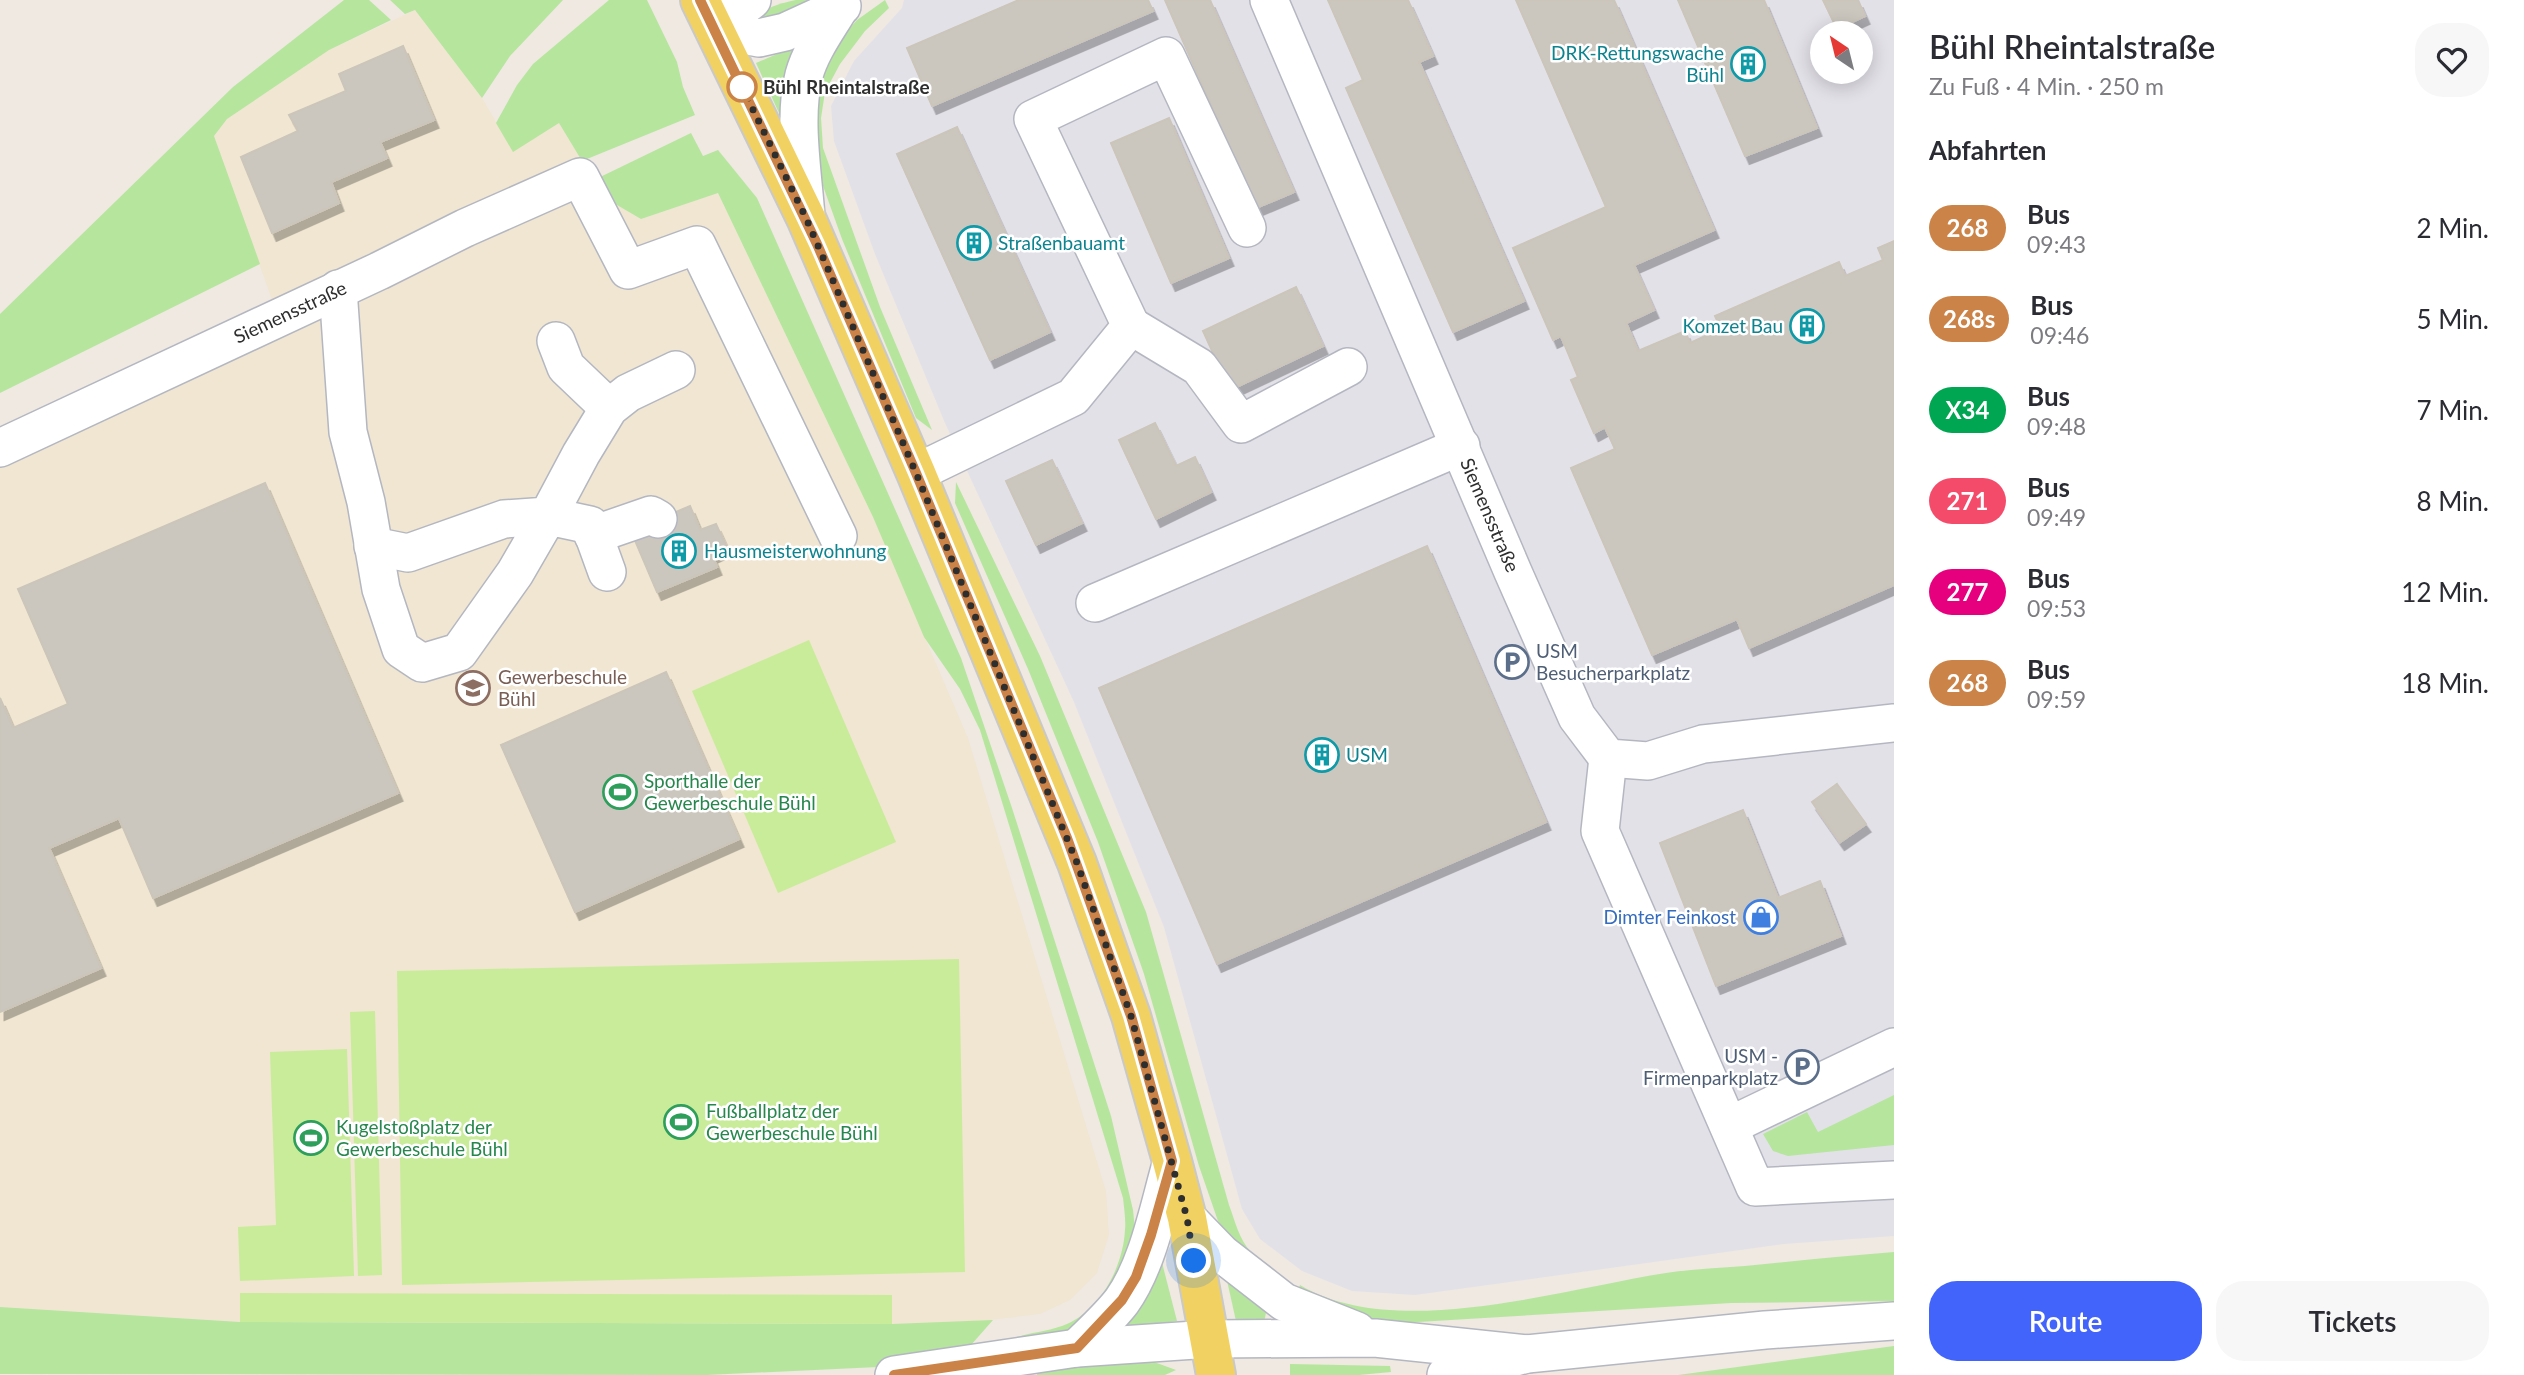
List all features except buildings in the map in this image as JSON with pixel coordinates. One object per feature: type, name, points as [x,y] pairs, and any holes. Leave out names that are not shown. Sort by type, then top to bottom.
[{"type":"main road","points":[[707,15],[806,218],[916,473],[1077,863],[1131,1016],[1172,1161],[1187,1218],[1213,1357]]},
{"type":"street","points":[[707,15],[752,0]]},
{"type":"street","name":"Siemensstraße","points":[[1269,0],[1577,717],[1608,758]]},
{"type":"street","points":[[707,15],[759,37],[785,32],[845,4]]},
{"type":"street","points":[[806,218],[800,95],[813,52],[845,4]]},
{"type":"street","points":[[1247,228],[1166,56],[1033,119],[1131,326],[1199,367],[1241,424],[1348,367]]},
{"type":"street","name":"Siemensstraße","points":[[0,449],[465,228],[580,177],[628,270],[697,245],[838,536]]},
{"type":"street","points":[[338,289],[348,432],[366,502],[381,589],[401,649],[422,663],[460,652],[515,573],[609,408],[628,393],[676,370]]},
{"type":"street","points":[[916,473],[1073,397],[1131,326]]},
{"type":"street","points":[[556,341],[566,367],[609,408]]},
{"type":"street","points":[[1095,603],[1461,446]]},
{"type":"street","points":[[593,535],[652,515],[658,519]]},
{"type":"street","points":[[373,546],[408,554],[504,519],[548,516],[590,525],[607,572]]},
{"type":"street","points":[[1894,723],[1703,744],[1648,761],[1608,758],[1600,831],[1755,1187],[1894,1180]]},
{"type":"street","points":[[1729,1126],[1894,1047]]},
{"type":"street","points":[[1077,1348],[1122,1300],[1136,1277],[1172,1161]]},
{"type":"street","points":[[1187,1218],[1221,1253],[1284,1302],[1375,1338]]},
{"type":"street","points":[[1446,1375],[1527,1354],[1765,1330],[1894,1321]]},
{"type":"street","points":[[894,1375],[988,1369],[1077,1348],[1213,1357],[1375,1338],[1527,1354]]},
{"type":"shaded area","points":[[904,0],[1894,0],[1894,1236],[1784,1244],[1415,1295],[1352,1291],[1302,1271],[1260,1239],[1242,1209],[1164,927],[1074,702],[945,423],[875,254],[834,141],[831,106],[854,61],[902,8]]},
{"type":"shaded area","name":"Gewerbeschule Bühl","points":[[415,10],[482,98],[513,151],[559,123],[605,198],[641,219],[718,193],[873,517],[968,738],[1106,1191],[1109,1235],[1097,1273],[1070,1300],[1040,1314],[973,1322],[892,1324],[240,1322],[0,1307],[0,464],[284,334],[214,136],[227,119],[329,50]]},
{"type":"green space","points":[[344,0],[369,0],[391,20],[329,50],[227,119],[214,136],[260,264],[0,393],[0,314],[233,87]]},
{"type":"green space","points":[[390,0],[563,0],[510,56],[482,98],[415,10],[405,14]]},
{"type":"green space","points":[[609,0],[647,0],[677,62],[683,87],[695,115],[582,161],[559,123],[513,152],[496,123],[517,85],[533,64]]},
{"type":"green space","points":[[796,0],[823,0],[750,24],[770,8]]},
{"type":"green space","points":[[885,0],[889,8],[865,31],[840,64],[825,92],[821,118],[823,148],[880,307],[932,430],[916,418],[842,239],[818,172],[812,84],[830,50],[857,20]]},
{"type":"green space","points":[[798,45],[785,126],[756,63]]},
{"type":"green space","points":[[691,133],[703,156],[718,150],[757,198],[961,658],[1111,1116],[1133,1210],[1136,1240],[1114,1298],[1067,1339],[1004,1342],[1062,1326],[1075,1320],[1098,1300],[1120,1259],[1125,1222],[1123,1198],[980,730],[960,689],[924,637],[873,517],[718,193],[641,219],[605,198],[594,180]]},
{"type":"green space","points":[[956,482],[1040,656],[1146,912],[1238,1230],[1251,1252],[1271,1267],[1279,1279],[1241,1256],[1218,1221],[1199,1166],[1144,974],[1098,842],[1028,669],[955,503]]},
{"type":"green space","points":[[809,640],[896,842],[778,893],[692,691]]},
{"type":"green space","name":"Fußballplatz der Gewerbeschule Bühl","points":[[959,959],[965,1272],[402,1285],[397,971]]},
{"type":"green space","points":[[375,1011],[382,1275],[358,1276],[350,1012]]},
{"type":"green space","name":"Kugelstoßplatz der Gewerbeschule Bühl","points":[[347,1049],[354,1276],[240,1281],[238,1227],[276,1225],[270,1052]]},
{"type":"green space","points":[[1894,1095],[1894,1145],[1788,1156],[1773,1151],[1763,1134],[1807,1112],[1818,1132]]},
{"type":"green space","points":[[1159,1251],[1177,1321],[1121,1329]]},
{"type":"green space","points":[[1894,1252],[1894,1301],[1731,1303],[1401,1323],[1354,1318],[1294,1301],[1300,1285],[1338,1302],[1382,1309],[1430,1310],[1479,1306],[1676,1272]]},
{"type":"green space","points":[[1226,1276],[1267,1307],[1264,1323],[1236,1321]]},
{"type":"green space","points":[[240,1293],[892,1295],[892,1324],[240,1322]]},
{"type":"green space","points":[[0,1307],[240,1322],[892,1324],[993,1320],[971,1345],[899,1366],[707,1375],[0,1374]]},
{"type":"green space","points":[[1894,1346],[1894,1375],[1678,1375]]},
{"type":"green space","points":[[1137,1361],[1154,1362],[1176,1370],[1165,1375],[1037,1375],[1037,1370]]},
{"type":"green space","points":[[1290,1364],[1390,1366],[1391,1372],[1290,1375]]},
{"type":"bus line","name":"268","points":[[700,0],[806,218],[916,473],[1067,838],[1131,1016],[1172,1161],[1136,1277],[1122,1300],[1077,1348],[894,1375]]},
{"type":"place","name":"DRK-Rettungswache Bühl","points":[[1748,64]]},
{"type":"place","name":"Bühl Rheintalstraße","points":[[742,87]]},
{"type":"place","name":"Straßenbauamt","points":[[974,243]]},
{"type":"place","name":"Komzet Bau","points":[[1807,326]]},
{"type":"place","name":"Hausmeisterwohnung","points":[[679,551]]},
{"type":"place","name":"USM Besucherparkplatz","points":[[1512,662]]},
{"type":"place","name":"Gewerbeschule Bühl","points":[[473,688]]},
{"type":"place","name":"USM","points":[[1322,755]]},
{"type":"place","name":"Sporthalle der Gewerbeschule Bühl","points":[[620,792]]},
{"type":"place","name":"Dimter Feinkost","points":[[1761,917]]},
{"type":"place","name":"USM - Firmenparkplatz","points":[[1802,1067]]},
{"type":"place","name":"Fußballplatz der Gewerbeschule Bühl","points":[[681,1122]]},
{"type":"place","name":"Kugelstoßplatz der Gewerbeschule Bühl","points":[[311,1138]]},
{"type":"route","points":[[742,87],[806,218],[916,473],[1077,863],[1131,1016],[1187,1218],[1194,1261]]}]
